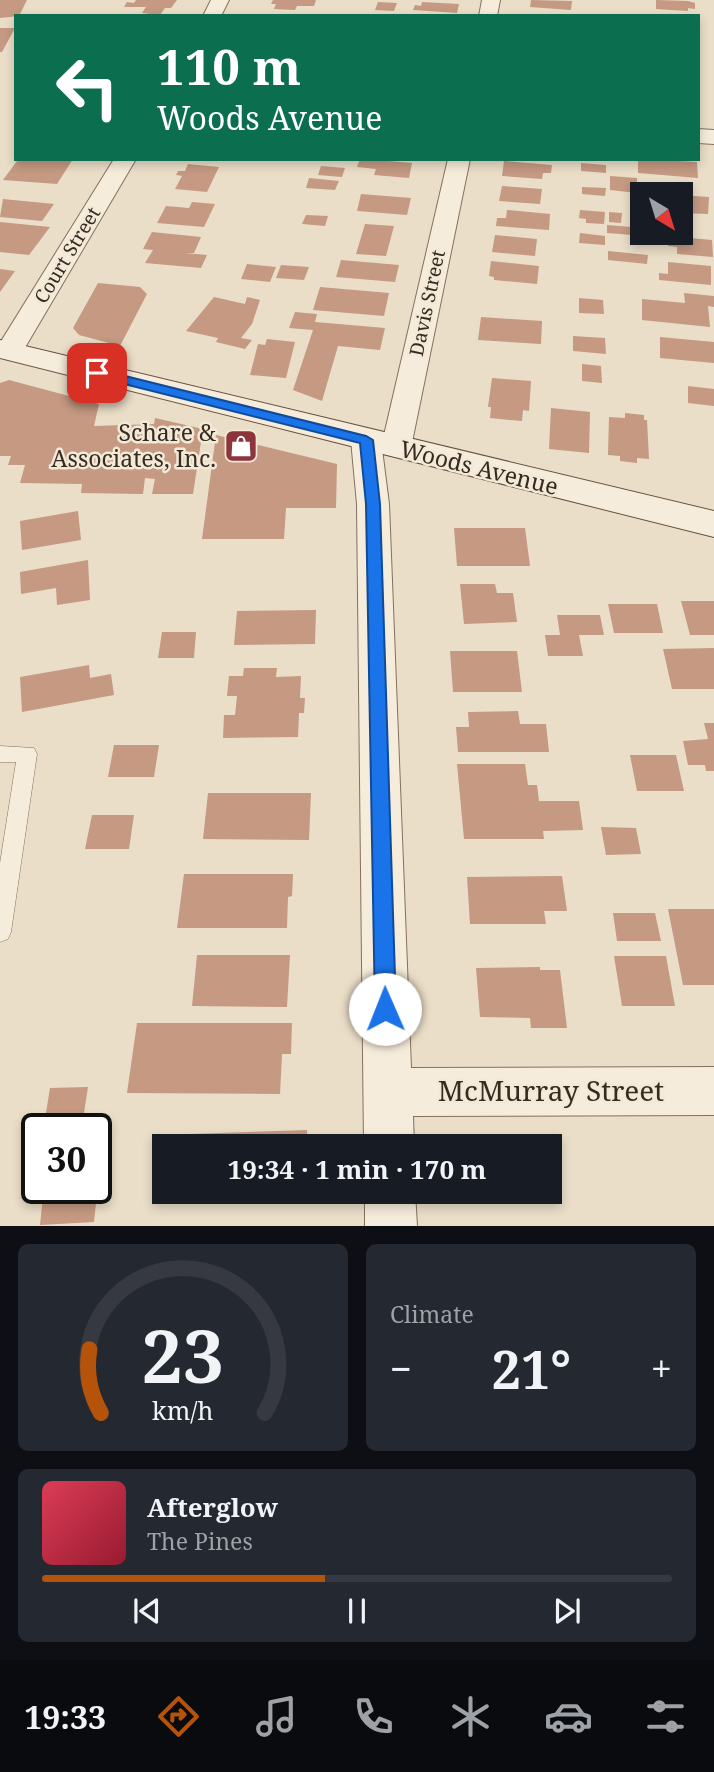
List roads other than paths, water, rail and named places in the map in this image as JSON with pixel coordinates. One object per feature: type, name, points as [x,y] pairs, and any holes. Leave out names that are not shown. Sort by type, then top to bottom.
[{"type":"street","name":"Court Street","points":[[4,350],[124,161]]},
{"type":"street","name":"Davis Street","points":[[389,1134],[373,504],[381,444],[458,161]]},
{"type":"street","name":"Woods Avenue","points":[[4,350],[714,524]]},
{"type":"street","name":"McMurray Street","points":[[387,1091],[714,1091]]},
{"type":"street","points":[[390,1204],[391,1226]]},
{"type":"lane","points":[[0,754],[27,754],[0,932]]},
{"type":"place","name":"Schare & Associates, Inc.","points":[[241,446]]}]
